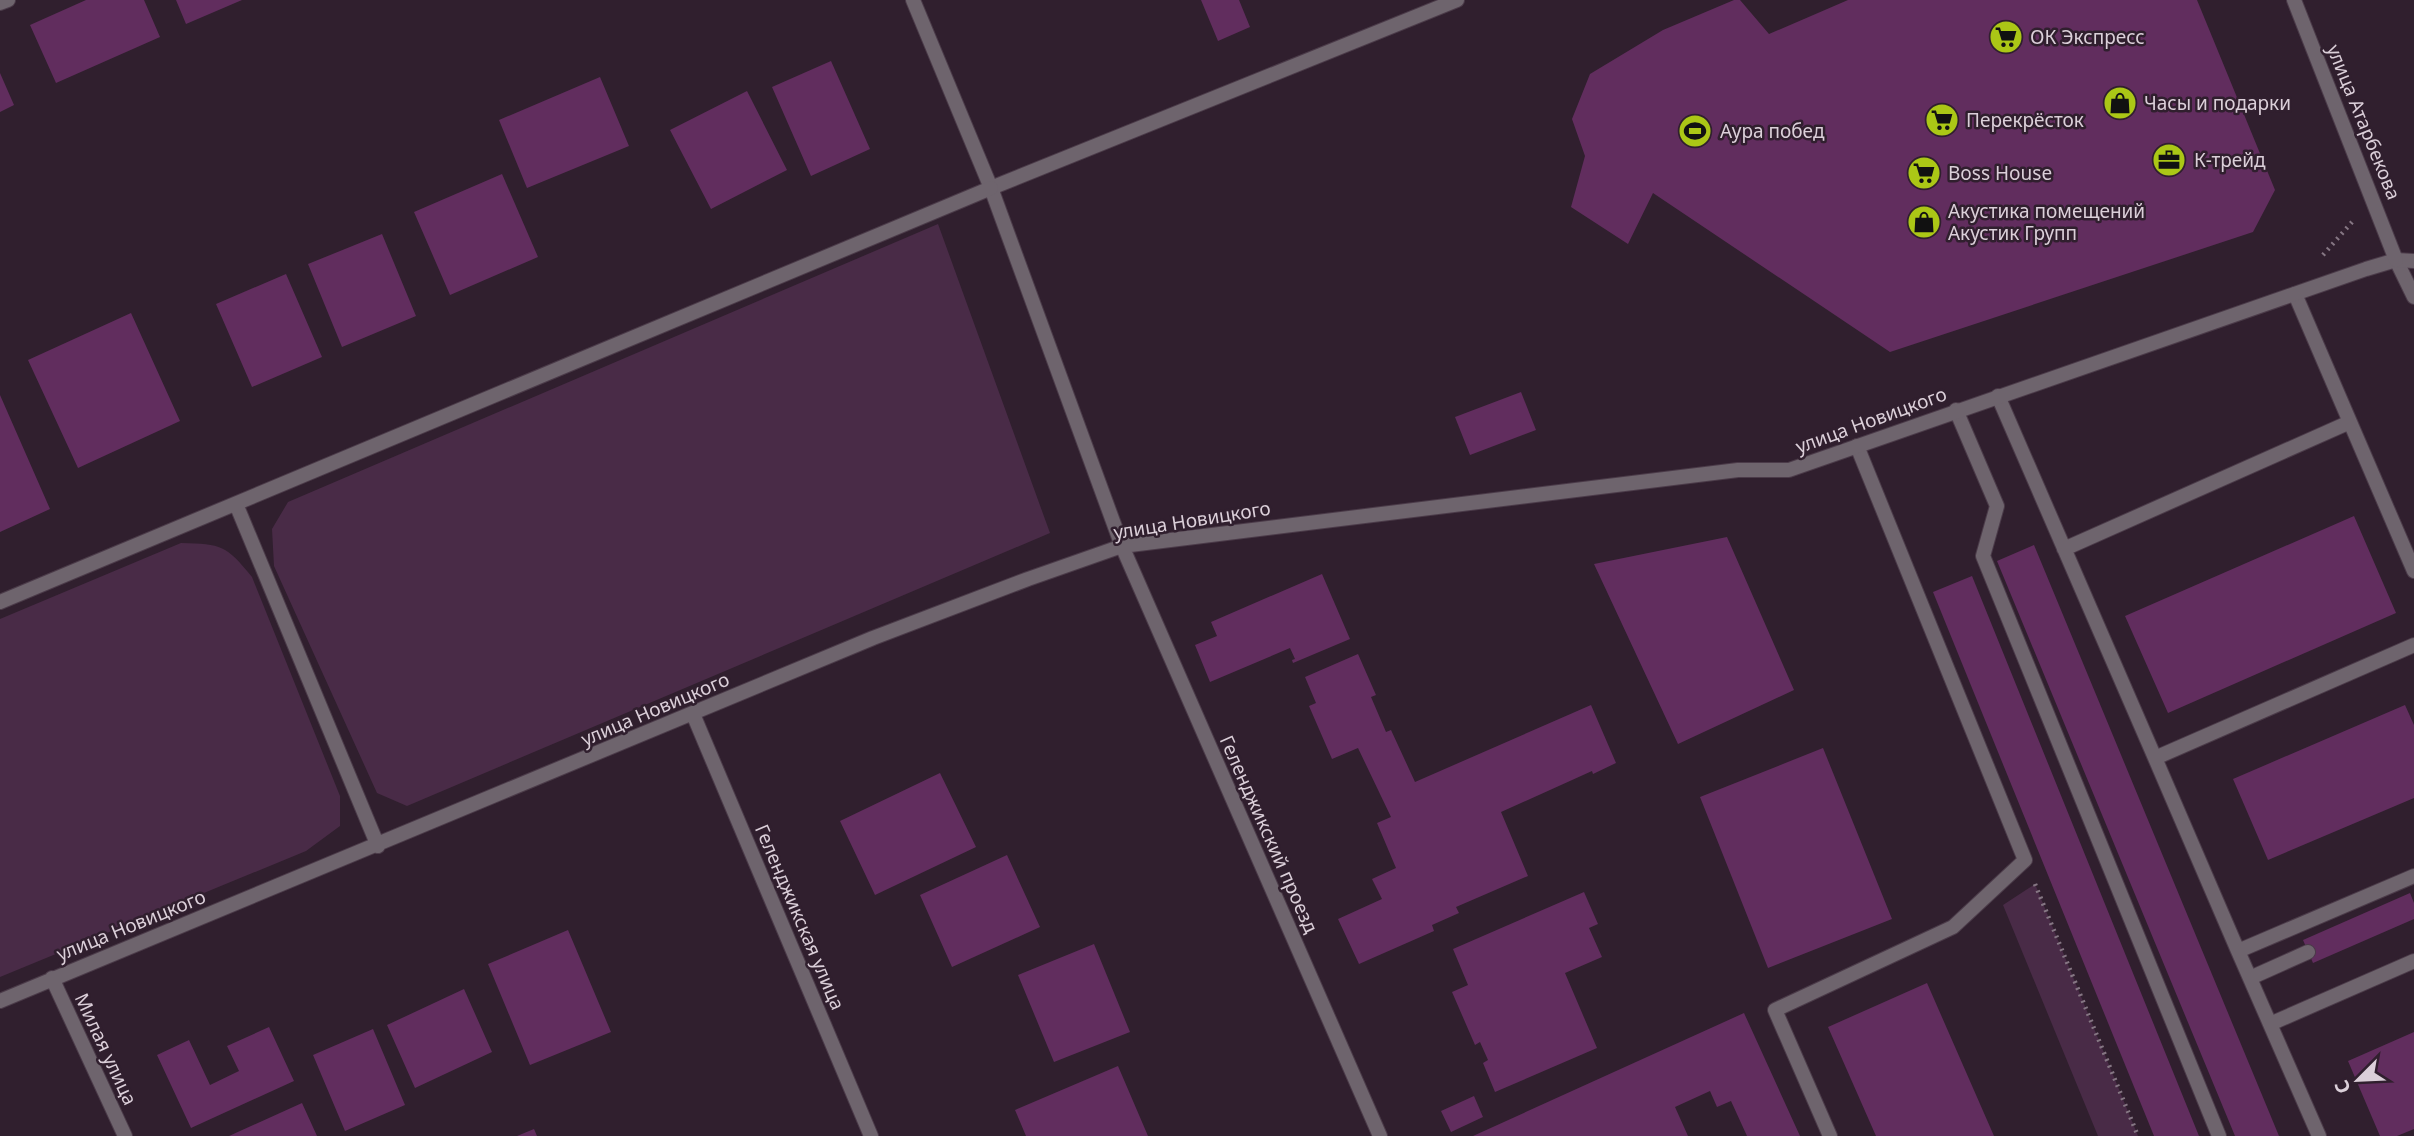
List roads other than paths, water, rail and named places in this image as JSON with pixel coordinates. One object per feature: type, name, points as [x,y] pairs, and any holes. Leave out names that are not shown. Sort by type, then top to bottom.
[{"type":"street","points":[[0,3],[8,0]]},
{"type":"street","name":"Геленджикский проезд","points":[[912,0],[991,188],[1122,546],[1380,1136]]},
{"type":"street","points":[[0,602],[991,188],[1457,0]]},
{"type":"street","name":"улица Атарбекова","points":[[2294,0],[2396,260],[2414,297]]},
{"type":"street","points":[[2396,260],[2414,261]]},
{"type":"street","name":"улица Новицкого","points":[[0,1001],[873,638],[1122,546],[1725,472],[1789,470],[1956,410],[2396,260]]},
{"type":"street","points":[[2295,294],[2414,571]]},
{"type":"street","points":[[1998,396],[2319,1136]]},
{"type":"street","points":[[1956,410],[1997,506],[1983,556],[2219,1136]]},
{"type":"street","points":[[2064,549],[2350,422]]},
{"type":"street","points":[[1830,1136],[1775,1010],[1953,927],[2025,860],[1857,446]]},
{"type":"street","points":[[236,504],[378,846]]},
{"type":"street","points":[[2155,758],[2414,645]]},
{"type":"street","name":"Геленджикская улица","points":[[693,713],[871,1136]]},
{"type":"street","points":[[2238,951],[2414,876]]},
{"type":"street","points":[[2250,978],[2308,952]]},
{"type":"street","points":[[2270,1024],[2414,961]]},
{"type":"street","name":"Милая улица","points":[[52,978],[125,1136]]},
{"type":"place","name":"ОК Экспресс","points":[[2006,37]]},
{"type":"place","name":"Часы и подарки","points":[[2120,103]]},
{"type":"place","name":"Перекрёсток","points":[[1942,120]]},
{"type":"place","name":"Аура побед","points":[[1695,131]]},
{"type":"place","name":"К-трейд","points":[[2169,160]]},
{"type":"place","name":"Boss House","points":[[1924,173]]},
{"type":"place","name":"Акустика помещений Акустик Групп","points":[[1924,222]]}]
